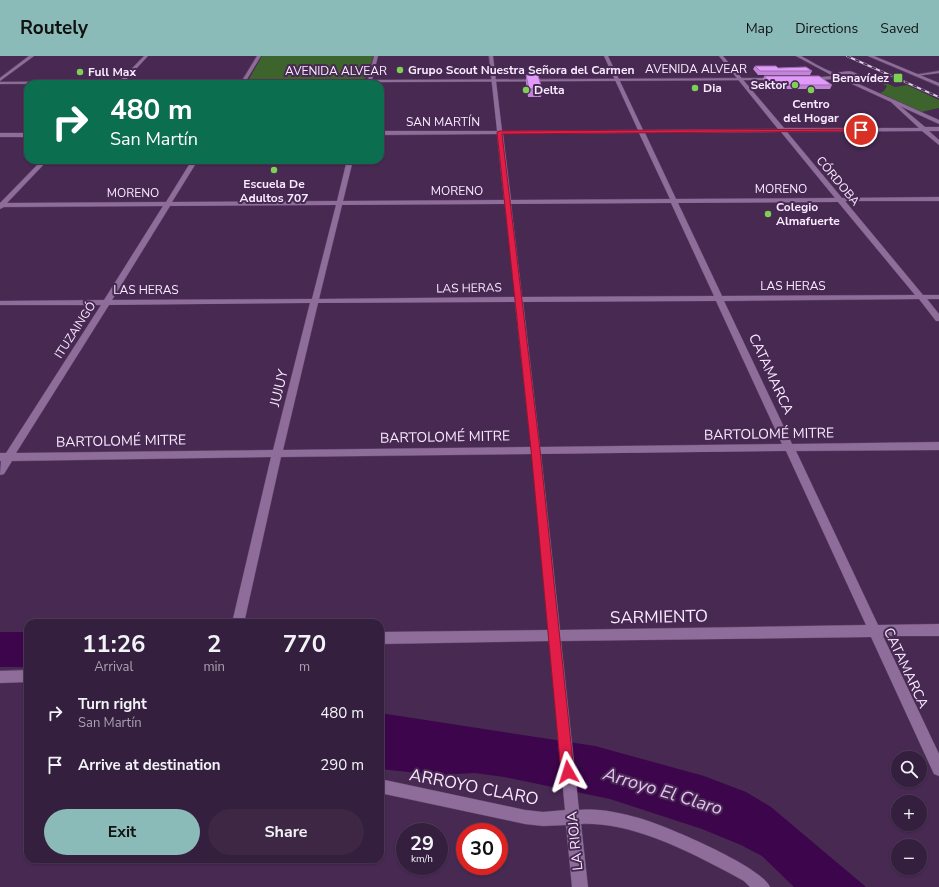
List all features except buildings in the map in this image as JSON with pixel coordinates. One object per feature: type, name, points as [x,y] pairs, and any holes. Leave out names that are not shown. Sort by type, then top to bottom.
[{"type":"street","points":[[0,80],[32,56]]},
{"type":"street","points":[[123,80],[146,56]]},
{"type":"street","points":[[245,80],[259,56]]},
{"type":"street","points":[[370,80],[376,56]]},
{"type":"street","name":"LA RIOJA","points":[[491,56],[536,450],[580,887]]},
{"type":"street","name":"CATAMARCA","points":[[606,56],[939,769]]},
{"type":"street","name":"CÓRDOBA","points":[[721,56],[939,319]]},
{"type":"street","points":[[798,56],[840,77],[939,122]]},
{"type":"street","points":[[870,56],[939,85]]},
{"type":"street","points":[[817,65],[856,75],[873,91]]},
{"type":"street","points":[[840,77],[836,74],[844,72]]},
{"type":"street","points":[[916,75],[939,72]]},
{"type":"street","points":[[807,78],[858,78]]},
{"type":"street","name":"AVENIDA ALVEAR","points":[[384,82],[785,79]]},
{"type":"street","name":"AVENIDA ALVEAR","points":[[0,83],[24,83]]},
{"type":"street","points":[[893,101],[939,143]]},
{"type":"street","name":"SAN MARTÍN","points":[[384,133],[939,129]]},
{"type":"street","points":[[0,135],[24,135]]},
{"type":"street","points":[[1,206],[41,164]]},
{"type":"street","name":"ITUZAINGÓ","points":[[0,471],[4,457],[107,302],[193,164]]},
{"type":"street","name":"JUJUY","points":[[239,619],[277,453],[349,164]]},
{"type":"street","name":"MORENO","points":[[1,206],[939,199]]},
{"type":"street","name":"LAS HERAS","points":[[0,303],[939,297]]},
{"type":"street","name":"BARTOLOMÉ MITRE","points":[[4,457],[939,446]]},
{"type":"street","name":"SARMIENTO","points":[[384,638],[939,630]]},
{"type":"street","points":[[0,677],[24,676]]},
{"type":"street","name":"ARROYO CLARO","points":[[384,787],[525,817],[543,819],[595,816],[641,826],[703,851],[749,876],[762,887]]},
{"type":"green space","points":[[262,56],[373,56],[367,77],[364,79],[249,79]]},
{"type":"green space","points":[[866,76],[871,76],[895,87],[907,85],[939,100],[939,108],[921,112],[880,93],[884,91],[887,86]]},
{"type":"water","points":[[0,632],[24,632],[24,667],[0,667]]},
{"type":"water","name":"Arroyo El Claro","points":[[384,714],[595,746],[704,776],[746,792],[771,807],[866,887],[794,887],[762,856],[741,845],[702,829],[610,799],[504,777],[475,773],[437,775],[384,769]]},
{"type":"railway","points":[[847,56],[939,97]]},
{"type":"place","name":"Grupo Scout Nuestra Señora del Carmen","points":[[400,70]]},
{"type":"place","name":"Full Max","points":[[80,72]]},
{"type":"place","name":"Benavídez","points":[[898,78]]},
{"type":"place","name":"Sektor","points":[[795,85]]},
{"type":"place","name":"Dia","points":[[695,88]]},
{"type":"place","name":"Delta","points":[[526,90]]},
{"type":"place","name":"Centro del Hogar","points":[[811,90]]},
{"type":"place","name":"Escuela De Adultos 707","points":[[274,170]]},
{"type":"place","name":"Colegio Almafuerte","points":[[768,214]]},
{"type":"route","points":[[568,772],[536,450],[500,132],[861,130]]}]
